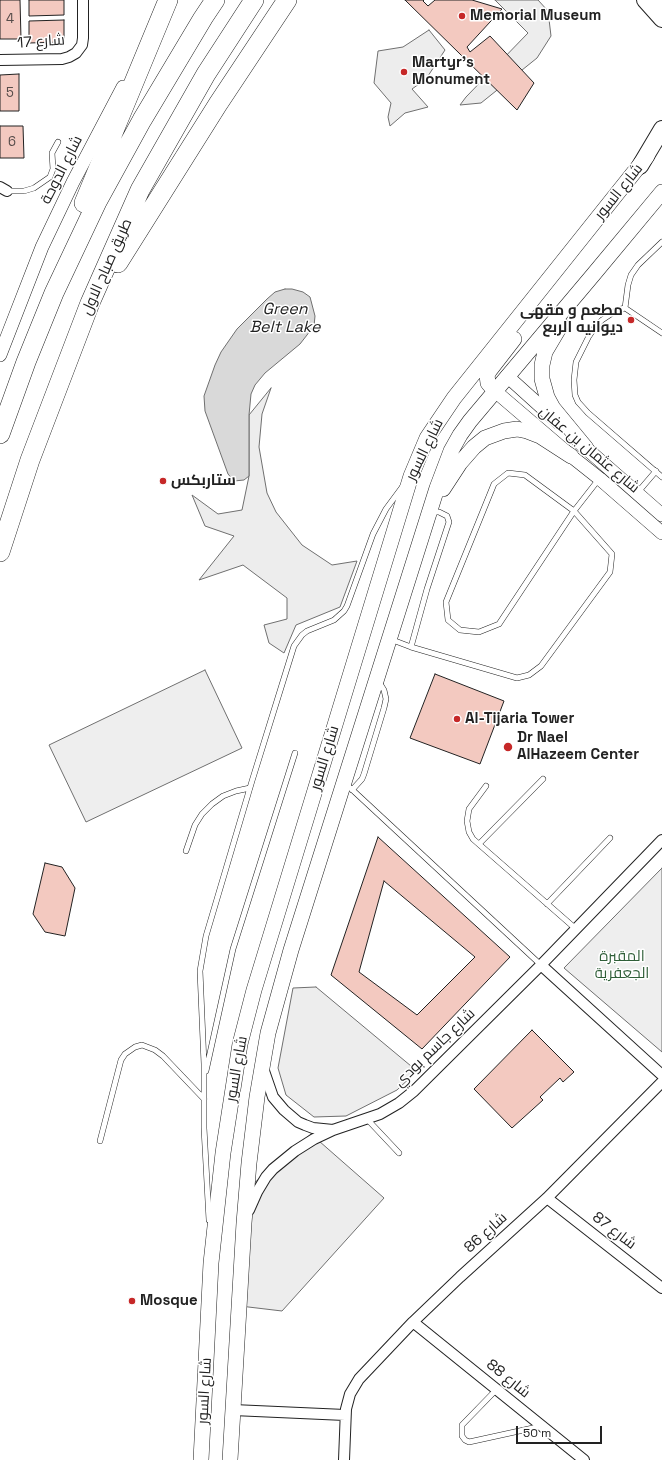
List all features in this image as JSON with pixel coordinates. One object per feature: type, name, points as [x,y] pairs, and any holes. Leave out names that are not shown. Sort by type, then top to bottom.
[{"type":"highway","points":[[0,434],[26,362],[54,294],[97,202],[142,120],[215,0]]},
{"type":"highway","name":"طريق صباح الاول","points":[[0,552],[30,460],[90,303],[140,190],[206,74],[254,0]]},
{"type":"highway","points":[[90,303],[120,260],[218,104],[287,0]]},
{"type":"highway","points":[[54,294],[67,241],[99,169],[167,3]]},
{"type":"main road","points":[[645,0],[662,19]]},
{"type":"main road","points":[[640,166],[662,129]]},
{"type":"main road","name":"شارع السور","points":[[201,1460],[212,1263],[223,1153],[240,1044],[254,990],[411,476],[432,431],[454,398],[544,284],[662,139]]},
{"type":"main road","name":"شارع السور","points":[[230,1460],[244,1223],[254,1121],[262,1064],[275,1007],[291,950],[348,786],[377,680],[429,512],[444,468],[460,434],[470,420],[594,275],[662,192]]},
{"type":"main road","points":[[586,448],[553,408],[545,392],[541,374],[543,359],[548,345],[594,275]]},
{"type":"main road","points":[[495,391],[487,381],[491,368],[526,321],[544,284]]},
{"type":"main road","points":[[468,381],[478,371],[486,368],[499,371],[507,376]]},
{"type":"main road","points":[[429,512],[454,471],[469,452],[479,442],[498,432],[510,430],[527,431],[540,436],[571,456]]},
{"type":"street","name":"شارع 17","points":[[0,60],[62,59],[76,53],[83,42],[83,0]]},
{"type":"street","name":"شارع الدوحة","points":[[0,355],[42,247],[167,3]]},
{"type":"street","name":"شارع عثمان بن عفان","points":[[507,376],[662,515]]},
{"type":"street","name":"شارع عثمان بن عفان","points":[[495,391],[662,533]]},
{"type":"street","name":"شارع جاسم بودي","points":[[244,1223],[257,1192],[273,1169],[300,1148],[334,1130],[380,1114],[414,1091],[541,965],[662,840]]},
{"type":"street","points":[[541,965],[662,1075]]},
{"type":"street","name":"شارع جاسم بودي","points":[[262,1064],[273,1097],[284,1110],[298,1122],[305,1125],[313,1128],[334,1130]]},
{"type":"street","name":"شارع 86","points":[[344,1460],[345,1415],[348,1400],[355,1384],[414,1322],[460,1277],[547,1198],[662,1082]]},
{"type":"street","name":"شارع 87","points":[[547,1198],[662,1288]]},
{"type":"street","name":"شارع 88","points":[[414,1322],[584,1460]]},
{"type":"street","points":[[233,1410],[345,1415]]},
{"type":"lane","points":[[4,189],[24,191],[34,188],[50,177],[53,169],[52,153],[58,142]]},
{"type":"lane","points":[[625,308],[631,275],[638,265],[662,242]]},
{"type":"lane","points":[[662,333],[625,308],[618,310],[610,314],[595,327],[580,354],[574,371],[575,395],[578,402],[588,413],[662,477]]},
{"type":"lane","points":[[637,493],[656,471]]},
{"type":"lane","points":[[390,639],[411,647],[518,678],[529,675],[541,666],[610,572],[612,554],[574,511],[525,475],[508,473],[494,484],[446,602],[448,620],[460,630],[479,632],[499,624],[574,511],[600,479]]},
{"type":"lane","points":[[212,1263],[204,1128],[204,1076],[200,971],[201,958],[206,936],[294,646],[307,631],[334,620],[344,611],[373,534],[394,498],[411,476]]},
{"type":"lane","points":[[411,647],[427,589],[449,522],[447,516],[439,512],[429,512]]},
{"type":"lane","points":[[204,1076],[209,1060],[224,985],[238,931],[295,753]]},
{"type":"lane","points":[[479,844],[543,779]]},
{"type":"lane","points":[[348,786],[541,965]]},
{"type":"lane","points":[[486,786],[469,809],[467,821],[469,832],[473,839],[576,929]]},
{"type":"lane","points":[[186,851],[195,825],[202,814],[212,804],[223,796],[250,788]]},
{"type":"lane","points":[[548,904],[610,838]]},
{"type":"lane","points":[[100,1141],[121,1060],[124,1054],[135,1047],[142,1045],[155,1050],[163,1056],[204,1099]]},
{"type":"lane","points":[[368,1119],[399,1153]]},
{"type":"lane","points":[[497,1389],[462,1425],[462,1436],[465,1440],[469,1442],[542,1426]]},
{"type":"green space","points":[[205,670],[242,748],[86,822],[49,745]]},
{"type":"green space","name":"المقبرة الجعفرية","points":[[662,868],[662,1052],[564,968]]},
{"type":"shaded area","points":[[495,0],[538,0],[548,11],[551,36],[537,58],[481,103],[460,105],[528,33]]},
{"type":"shaded area","points":[[429,30],[445,50],[426,79],[412,89],[428,107],[405,113],[390,126],[388,117],[391,103],[374,83],[378,51],[403,47]]},
{"type":"shaded area","points":[[271,388],[262,414],[259,447],[267,493],[276,512],[302,545],[332,565],[357,561],[340,607],[296,625],[284,653],[269,643],[264,625],[287,619],[287,598],[243,565],[199,580],[234,536],[205,526],[192,495],[218,514],[242,510],[249,476],[249,415]]},
{"type":"shaded area","points":[[316,987],[417,1071],[397,1090],[346,1116],[314,1117],[286,1095],[278,1068],[293,988]]},
{"type":"shaded area","points":[[311,1134],[384,1198],[282,1311],[240,1306],[253,1184]]},
{"type":"water","name":"Green Belt Lake","points":[[285,289],[303,292],[310,297],[315,316],[314,326],[300,344],[265,373],[255,385],[251,394],[249,415],[249,476],[244,480],[234,481],[228,474],[205,411],[204,396],[221,352],[237,329],[275,292]]},
{"type":"building","points":[[0,0],[20,0],[21,39],[0,39]]},
{"type":"building","points":[[29,0],[64,0],[64,15],[29,16]]},
{"type":"building","points":[[405,0],[424,0],[423,1],[428,6],[435,0],[472,0],[502,9],[467,47],[470,52],[490,36],[534,83],[517,110]]},
{"type":"building","points":[[64,20],[64,42],[29,43],[29,21]]},
{"type":"building","points":[[19,74],[19,111],[0,111],[0,75]]},
{"type":"building","points":[[0,126],[23,126],[24,158],[0,158]]},
{"type":"building","name":"Al-Tijaria Tower","points":[[435,674],[504,701],[480,764],[410,738]]},
{"type":"building","points":[[378,837],[510,957],[422,1049],[331,975]],"holes":[[[384,881],[475,957],[417,1015],[359,972]]]},
{"type":"building","points":[[45,863],[62,867],[75,888],[65,936],[45,932],[33,914]]},
{"type":"building","points":[[532,1030],[574,1072],[563,1082],[560,1078],[540,1097],[543,1100],[512,1128],[474,1089]]},
{"type":"place","name":"Memorial Museum","points":[[462,16]]},
{"type":"place","name":"Martyr's Monument","points":[[404,72]]},
{"type":"place","name":"مطعم و مقهى ديوانيه الربع","points":[[631,320]]},
{"type":"place","name":"ستاربكس","points":[[163,481]]},
{"type":"place","name":"Al-Tijaria Tower","points":[[457,719]]},
{"type":"place","name":"Dr Nael AlHazeem Center","points":[[508,747]]},
{"type":"place","name":"Mosque","points":[[132,1301]]}]
